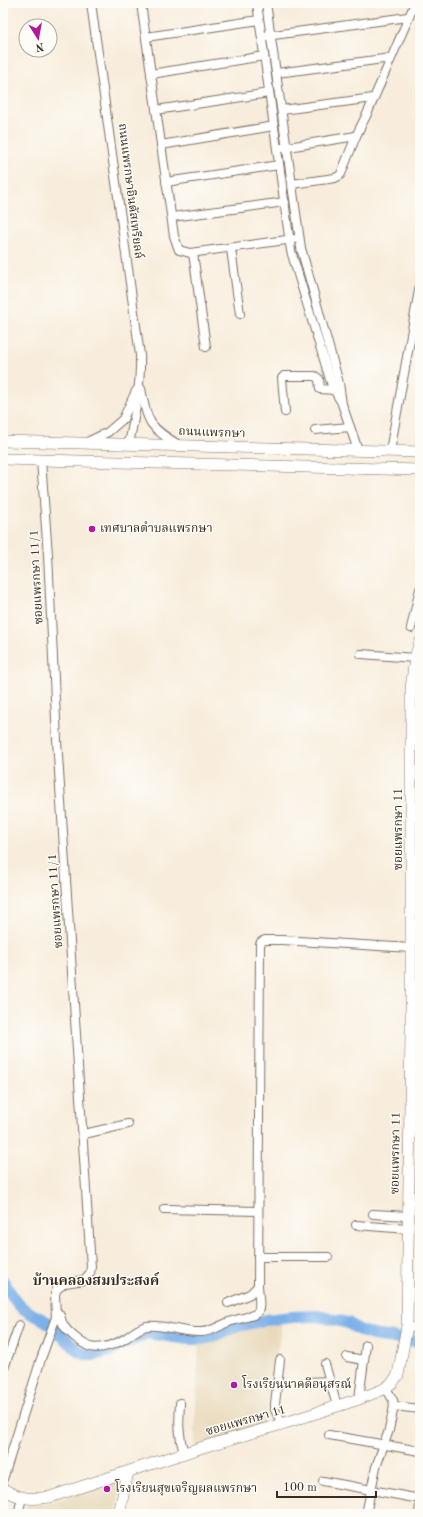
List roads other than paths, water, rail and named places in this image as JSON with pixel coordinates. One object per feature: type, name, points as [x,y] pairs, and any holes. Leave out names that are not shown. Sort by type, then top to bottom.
[{"type":"street","name":"ถนนแพรกษาอินดัสเทรียลล์","points":[[91,3],[140,355],[140,383],[129,444]]},
{"type":"street","points":[[141,3],[174,236],[179,250],[192,253],[300,239]]},
{"type":"street","points":[[257,3],[291,251],[334,390],[342,404],[358,450]]},
{"type":"street","points":[[266,3],[301,248],[339,383],[342,404]]},
{"type":"street","points":[[292,184],[339,176],[341,174],[356,136],[415,3]]},
{"type":"street","points":[[261,36],[408,17]]},
{"type":"street","points":[[146,37],[259,20]]},
{"type":"street","points":[[150,74],[264,56]]},
{"type":"street","points":[[277,73],[391,58]]},
{"type":"street","points":[[156,110],[269,93]]},
{"type":"street","points":[[282,110],[373,98]]},
{"type":"street","points":[[161,145],[274,126]]},
{"type":"street","points":[[277,149],[356,136]]},
{"type":"street","points":[[166,182],[279,165]]},
{"type":"street","points":[[172,217],[285,202]]},
{"type":"street","points":[[231,248],[240,314]]},
{"type":"street","points":[[192,253],[206,347]]},
{"type":"street","points":[[390,451],[420,285]]},
{"type":"street","points":[[309,312],[318,309]]},
{"type":"street","points":[[285,412],[282,378],[284,376],[316,376],[319,380],[320,389],[334,390]]},
{"type":"street","name":"ถนนแพรกษาอินดัสเทรียลล์","points":[[86,442],[108,432],[123,419],[140,383]]},
{"type":"street","name":"ถนนแพรกษาอินดัสเทรียลล์","points":[[140,383],[149,422],[160,434],[179,445]]},
{"type":"street","points":[[315,430],[350,427]]},
{"type":"street","name":"ถนนแพรกษา","points":[[3,440],[420,452]]},
{"type":"street","points":[[3,459],[420,470]]},
{"type":"street","name":"ซอยแพรกษา 11/1","points":[[41,460],[48,555],[58,753],[77,1056],[84,1134],[91,1267],[90,1273],[84,1280],[65,1283],[57,1289],[55,1294],[56,1314]]},
{"type":"street","points":[[411,628],[420,589]]},
{"type":"street","name":"ซอยแพรกษา 11","points":[[22,1498],[31,1499],[50,1496],[359,1399],[386,1388],[398,1375],[407,1329],[411,948],[411,688],[415,658],[420,642]]},
{"type":"street","points":[[361,654],[415,658]]},
{"type":"street","points":[[3,1479],[56,1314],[60,1315],[64,1326],[80,1341],[87,1346],[98,1348],[121,1340],[144,1327],[152,1326],[203,1332],[211,1331],[228,1322],[256,1315],[260,1310],[258,1286],[258,1211],[260,944],[262,942],[272,940],[305,940],[411,948]]},
{"type":"street","points":[[84,1134],[128,1124]]},
{"type":"street","points":[[164,1209],[258,1211]]},
{"type":"street","points":[[373,1214],[408,1216]]},
{"type":"street","points":[[356,1224],[408,1230]]},
{"type":"street","points":[[258,1257],[328,1257]]},
{"type":"street","points":[[228,1303],[250,1294],[258,1286]]},
{"type":"street","points":[[3,1371],[19,1325]]},
{"type":"street","points":[[407,1329],[420,1329]]},
{"type":"street","points":[[359,1399],[366,1345]]},
{"type":"street","points":[[347,1357],[364,1360]]},
{"type":"street","points":[[280,1360],[275,1410],[282,1424]]},
{"type":"street","points":[[325,1364],[337,1406]]},
{"type":"street","points":[[308,1382],[330,1381]]},
{"type":"street","points":[[366,1514],[370,1490],[389,1430],[394,1406],[393,1400],[386,1388]]},
{"type":"street","points":[[180,1403],[178,1429],[184,1453]]},
{"type":"street","points":[[394,1406],[420,1409]]},
{"type":"street","points":[[329,1435],[420,1451]]},
{"type":"street","points":[[119,1514],[128,1472]]},
{"type":"street","points":[[323,1481],[420,1499]]},
{"type":"street","points":[[3,1489],[22,1498],[18,1514]]},
{"type":"street","points":[[419,1514],[420,1504]]},
{"type":"waterway","points":[[3,1281],[21,1307],[46,1321],[80,1352],[87,1355],[94,1355],[109,1351],[147,1333],[188,1339],[201,1339],[212,1337],[238,1326],[266,1320],[292,1317],[318,1316],[348,1323],[361,1331],[373,1335],[420,1342]]},
{"type":"place","name":"เทศบาลตำบลแพรกษา","points":[[92,529]]},
{"type":"place","name":"โรงเรียนนาคดีอนุสรณ์","points":[[234,1385]]},
{"type":"place","name":"โรงเรียนสุขเจริญผลแพรกษา","points":[[107,1489]]},
{"type":"district","name":"บ้านคลองสมประสงค์","points":[[96,1281]]}]
